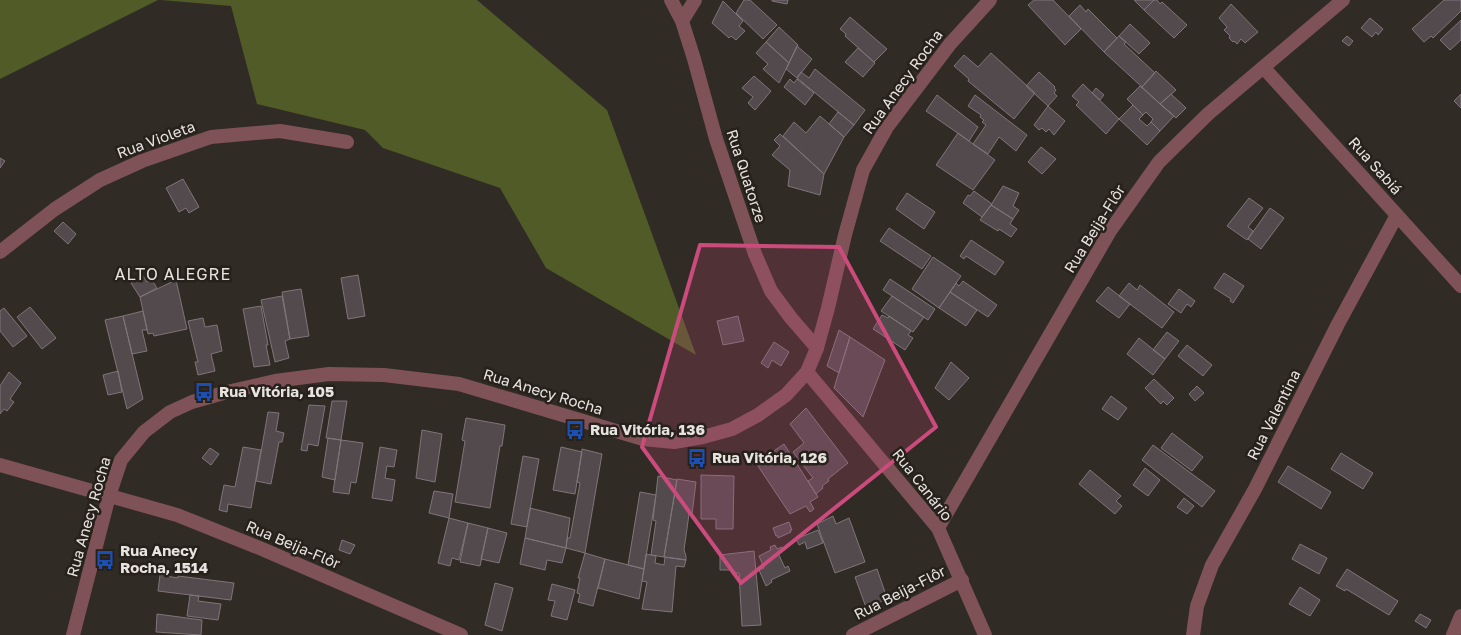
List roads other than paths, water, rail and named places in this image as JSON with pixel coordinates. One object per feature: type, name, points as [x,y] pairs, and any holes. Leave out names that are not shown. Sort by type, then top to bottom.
[{"type":"street","name":"Rua Quatorze","points":[[671,0],[682,21],[716,140],[755,254],[771,291],[817,348]]},
{"type":"street","points":[[682,21],[695,0]]},
{"type":"street","name":"Rua Anecy Rocha","points":[[73,635],[109,496],[121,460],[144,432],[170,412],[192,402],[275,381],[329,374],[375,374],[460,384],[643,440],[674,442],[732,429],[758,415],[786,396],[807,372],[817,348],[844,235],[863,170],[887,127],[950,44],[990,0]]},
{"type":"street","name":"Rua Beija-Flôr","points":[[938,528],[1110,231],[1159,162],[1208,114],[1343,0]]},
{"type":"street","name":"Rua Sabiá","points":[[1264,68],[1461,286]]},
{"type":"street","name":"Rua Violeta","points":[[0,252],[55,209],[100,180],[142,161],[211,138],[280,131],[347,142]]},
{"type":"street","name":"Rua Valentina","points":[[1193,635],[1197,606],[1212,564],[1255,489],[1338,324],[1397,215]]},
{"type":"street","name":"Rua Canário","points":[[807,372],[938,528],[985,635]]},
{"type":"street","name":"Rua Beija-Flôr","points":[[0,465],[177,515],[262,549],[461,635]]},
{"type":"street","name":"Rua Beija-Flôr","points":[[853,635],[962,580]]},
{"type":"street","points":[[1453,635],[1461,616]]},
{"type":"place","name":"Rua Vitória, 105","points":[[204,392]]},
{"type":"place","name":"Rua Vitória, 136","points":[[575,430]]},
{"type":"place","name":"Rua Vitória, 126","points":[[697,458]]},
{"type":"place","name":"Rua Anecy Rocha, 1514","points":[[105,560]]},
{"type":"district","name":"ALTO ALEGRE","points":[[173,274]]}]
